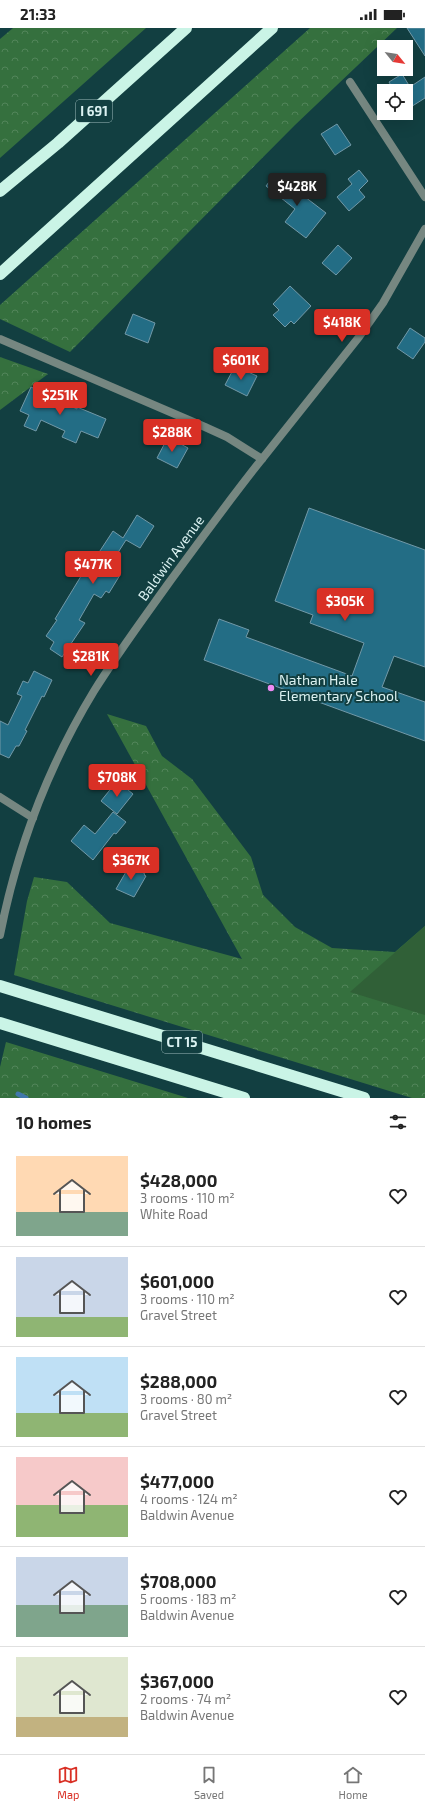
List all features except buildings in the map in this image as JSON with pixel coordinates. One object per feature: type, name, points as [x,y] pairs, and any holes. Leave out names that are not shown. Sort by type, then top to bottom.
[{"type":"highway","name":"I 691","points":[[0,191],[64,138],[186,28]]},
{"type":"highway","points":[[0,274],[272,28]]},
{"type":"highway","name":"CT 15","points":[[0,986],[364,1098]]},
{"type":"highway","name":"CT 15","points":[[0,1023],[244,1098]]},
{"type":"street","points":[[350,82],[425,197]]},
{"type":"street","name":"Baldwin Avenue","points":[[0,935],[20,856],[33,818],[65,745],[101,680],[191,553],[262,459],[359,337],[386,297],[425,230]]},
{"type":"street","points":[[0,339],[205,427],[234,441],[262,459]]},
{"type":"street","points":[[0,797],[33,818]]},
{"type":"green space","points":[[13,28],[146,28],[0,158],[0,39]]},
{"type":"green space","points":[[310,28],[397,28],[384,40],[377,40],[377,47],[295,125],[70,352],[0,319],[0,305]]},
{"type":"green space","points":[[0,357],[48,374],[0,410]]},
{"type":"green space","points":[[107,714],[146,726],[162,756],[192,779],[251,857],[263,895],[295,927],[332,948],[395,952],[425,926],[425,1098],[412,1098],[14,975],[27,901],[34,877],[67,882],[110,923],[242,959]]},
{"type":"green space","points":[[425,926],[425,1015],[350,992]]},
{"type":"green space","points":[[6,1042],[188,1098],[0,1098],[0,1067]]},
{"type":"waterway","points":[[18,1094],[26,1098]]},
{"type":"place","name":"Nathan Hale Elementary School","points":[[271,688]]}]
